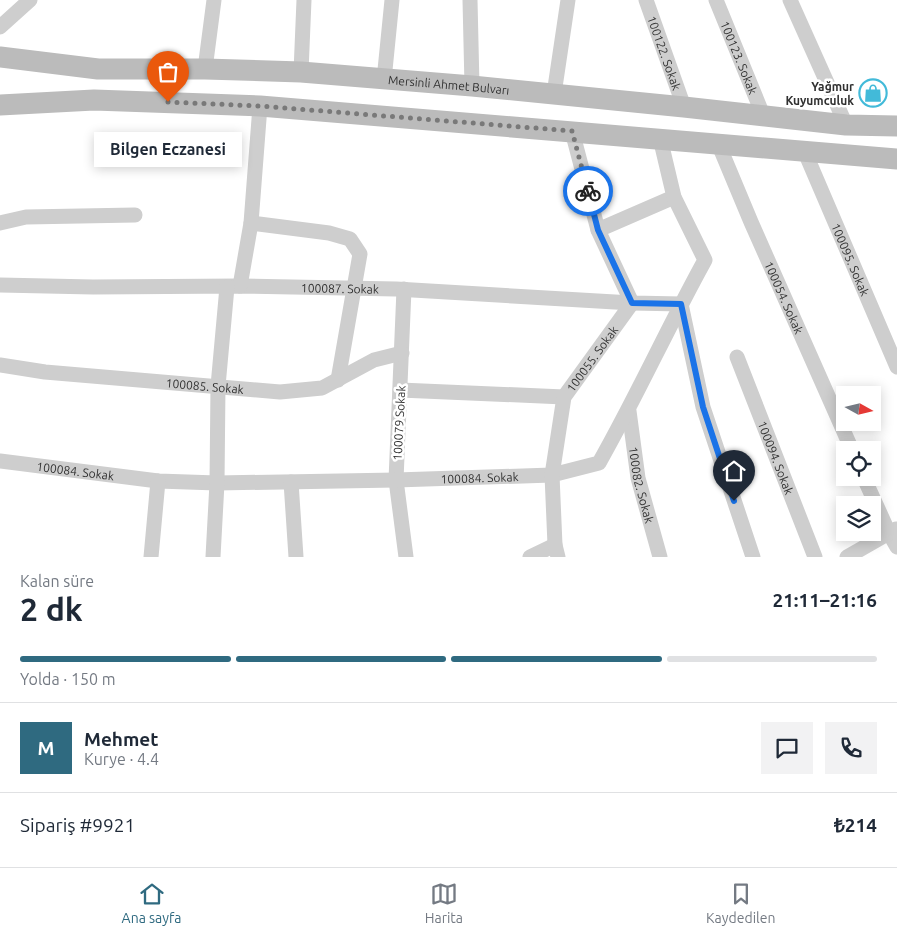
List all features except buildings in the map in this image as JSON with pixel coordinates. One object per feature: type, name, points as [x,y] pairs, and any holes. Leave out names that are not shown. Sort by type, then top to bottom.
[{"type":"main road","name":"Mersinli Ahmet Bulvarı","points":[[0,57],[98,69],[205,69],[301,72],[472,86],[846,125],[897,126]]},
{"type":"main road","points":[[0,105],[94,100],[260,106],[897,159]]},
{"type":"street","points":[[0,27],[29,0]]},
{"type":"street","points":[[205,69],[214,0]]},
{"type":"street","points":[[301,72],[304,0]]},
{"type":"street","points":[[384,80],[392,0]]},
{"type":"street","points":[[470,0],[472,86]]},
{"type":"street","points":[[554,94],[568,0]]},
{"type":"street","name":"100122. Sokak","points":[[646,0],[684,107]]},
{"type":"street","name":"100123. Sokak","points":[[716,0],[763,115]]},
{"type":"street","points":[[790,0],[846,125]]},
{"type":"street","points":[[213,557],[217,483],[218,386],[233,286],[251,223],[260,106]]},
{"type":"street","points":[[572,131],[598,230],[632,303]]},
{"type":"street","name":"100084. Sokak","points":[[0,461],[158,480],[217,483],[552,475],[599,463],[629,411],[681,304],[705,260],[674,198],[660,138]]},
{"type":"street","name":"100054. Sokak","points":[[718,143],[848,441]]},
{"type":"street","name":"100095. Sokak","points":[[804,150],[897,367]]},
{"type":"street","points":[[598,230],[674,198]]},
{"type":"street","points":[[0,223],[26,217],[135,215]]},
{"type":"street","points":[[251,223],[329,233],[350,239],[360,254],[338,380]]},
{"type":"street","name":"100087. Sokak","points":[[0,285],[404,289],[632,303],[681,304]]},
{"type":"street","name":"100079 Sokak","points":[[404,289],[396,480],[406,557]]},
{"type":"street","name":"100055. Sokak","points":[[557,551],[552,475],[564,397],[632,303]]},
{"type":"street","points":[[681,304],[703,407],[753,557]]},
{"type":"street","name":"100085. Sokak","points":[[0,365],[44,372],[280,392],[322,388],[358,367],[374,360],[402,353]]},
{"type":"street","name":"100094. Sokak","points":[[737,357],[815,557]]},
{"type":"street","points":[[400,390],[564,397]]},
{"type":"street","name":"100082. Sokak","points":[[629,411],[638,478],[660,557]]},
{"type":"street","points":[[151,557],[158,480]]},
{"type":"street","points":[[291,482],[296,557]]},
{"type":"street","points":[[868,486],[893,531],[897,547]]},
{"type":"street","points":[[846,557],[893,531]]},
{"type":"street","points":[[530,557],[557,551]]},
{"type":"way so far","points":[[168,102],[260,106],[572,131],[588,191]]},
{"type":"place","name":"Yağmur Kuyumculuk","points":[[873,93]]},
{"type":"place","name":"Bilgen Eczanesi","points":[[168,102]]},
{"type":"route","points":[[588,191],[598,230],[632,303],[681,304],[703,407],[734,501]]}]
